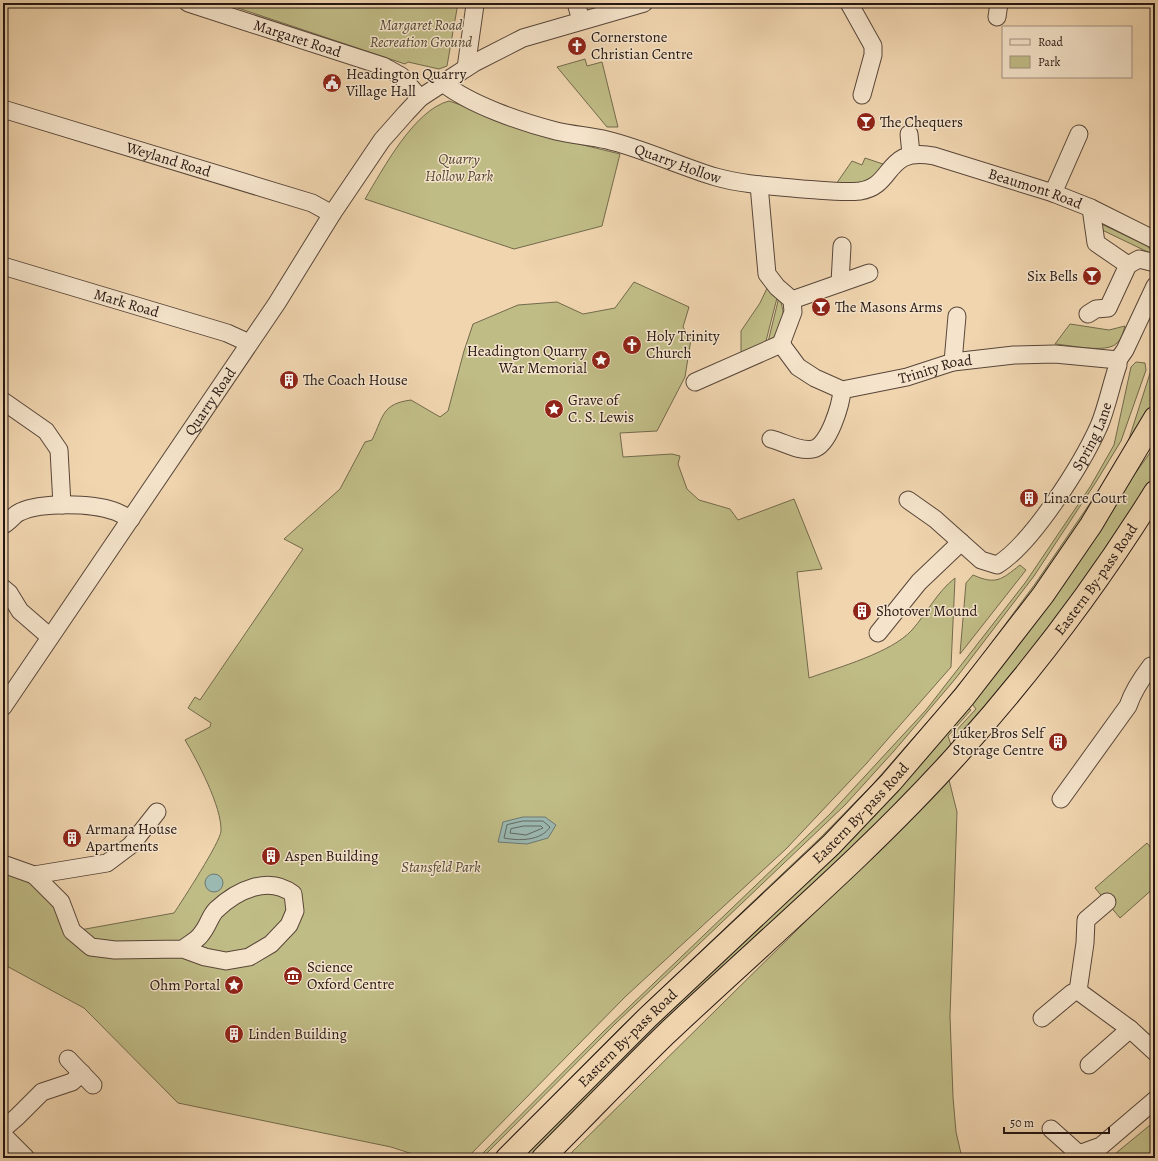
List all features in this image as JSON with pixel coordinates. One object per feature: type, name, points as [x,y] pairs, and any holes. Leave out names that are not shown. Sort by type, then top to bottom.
[{"type":"highway","name":"Eastern By-pass Road","points":[[507,1158],[648,1017],[831,845],[891,782],[964,697],[1043,595],[1091,525],[1155,418]]},
{"type":"highway","name":"Eastern By-pass Road","points":[[543,1158],[665,1036],[849,864],[955,757],[1074,614],[1126,540],[1155,492]]},
{"type":"street","name":"Margaret Road","points":[[188,3],[383,66],[401,76],[420,98]]},
{"type":"street","points":[[576,3],[581,20]]},
{"type":"street","name":"Quarry Road","points":[[3,707],[283,295],[332,214],[382,140],[420,98],[442,82],[466,68],[523,38],[644,3]]},
{"type":"street","points":[[849,3],[873,46],[873,55],[862,95]]},
{"type":"street","points":[[466,68],[475,5]]},
{"type":"street","name":"Quarry Hollow","points":[[442,82],[462,96],[520,120],[557,131],[606,139],[646,151],[718,177],[759,185],[837,192],[862,191],[877,185],[899,160],[910,154]]},
{"type":"street","name":"Weyland Road","points":[[3,109],[312,203],[332,214]]},
{"type":"street","points":[[909,134],[910,154]]},
{"type":"street","points":[[1053,193],[1079,134]]},
{"type":"street","name":"Beaumont Road","points":[[910,154],[922,153],[934,156],[1053,193],[1091,208],[1155,240]]},
{"type":"street","points":[[695,382],[781,344],[793,312],[792,300],[777,287],[767,274],[759,185]]},
{"type":"street","points":[[1091,208],[1096,243],[1128,265]]},
{"type":"street","points":[[840,283],[842,246]]},
{"type":"street","points":[[1088,314],[1096,309],[1108,308],[1128,265],[1140,259],[1155,263]]},
{"type":"street","name":"Mark Road","points":[[3,266],[227,333],[249,343]]},
{"type":"street","points":[[792,300],[869,273]]},
{"type":"street","points":[[1118,360],[1125,350],[1155,286]]},
{"type":"street","points":[[953,362],[957,316]]},
{"type":"street","points":[[771,438],[804,449],[814,449],[822,445],[836,416],[842,399],[842,390],[815,378],[798,367],[781,344]]},
{"type":"street","name":"Trinity Road","points":[[842,390],[914,376],[953,362],[1014,355],[1055,354],[1118,360]]},
{"type":"street","name":"Spring Lane","points":[[908,500],[935,520],[981,560],[997,565],[1005,560],[1026,539],[1043,517],[1087,449],[1100,425],[1118,365],[1118,360]]},
{"type":"street","points":[[3,402],[46,431],[59,450],[62,505]]},
{"type":"street","points":[[3,525],[18,513],[30,508],[62,505],[114,511],[131,519]]},
{"type":"street","points":[[878,633],[919,582],[961,542]]},
{"type":"street","points":[[3,588],[9,593],[20,611],[50,637]]},
{"type":"street","points":[[1060,799],[1128,706],[1131,696],[1138,683],[1151,666],[1155,666]]},
{"type":"street","points":[[34,875],[108,863],[131,845],[157,812]]},
{"type":"street","points":[[3,864],[34,875],[61,902],[72,931],[91,947],[115,950],[183,949],[205,957],[226,961],[249,957],[271,944],[289,925],[295,911],[294,894],[285,888],[272,885],[254,886],[234,896],[215,911],[202,935],[183,949]]},
{"type":"street","points":[[1078,991],[1085,944],[1086,920],[1107,902]]},
{"type":"street","points":[[1042,1018],[1072,993],[1078,991]]},
{"type":"street","points":[[1078,991],[1130,1029],[1155,1052]]},
{"type":"street","points":[[1089,1065],[1130,1029]]},
{"type":"street","points":[[3,1129],[42,1092],[72,1082],[87,1079],[68,1059]]},
{"type":"street","points":[[1051,1129],[1079,1154],[1101,1146],[1155,1100]]},
{"type":"street","points":[[3,1135],[26,1158]]},
{"type":"green space","name":"Margaret Road Recreation Ground","points":[[223,3],[458,3],[447,66],[439,69],[408,62],[405,64]]},
{"type":"green space","points":[[585,59],[587,66],[602,62],[618,127],[607,127],[557,67]]},
{"type":"green space","name":"Quarry Hollow Park","points":[[449,101],[563,140],[620,154],[602,226],[514,249],[365,199],[390,157],[412,128],[436,107]]},
{"type":"green space","points":[[865,158],[883,164],[872,181],[834,187],[852,161],[862,165]]},
{"type":"green space","points":[[1097,222],[1148,246],[1154,255],[1098,228]]},
{"type":"green space","name":"Stansfeld Park","points":[[634,282],[689,307],[683,327],[691,339],[685,377],[657,431],[620,433],[623,457],[672,454],[680,456],[678,464],[687,489],[699,500],[730,509],[738,520],[794,499],[822,569],[797,572],[809,678],[864,658],[891,646],[903,638],[912,630],[937,596],[955,578],[951,667],[866,764],[786,849],[626,996],[467,1158],[425,1158],[391,1147],[178,1103],[84,1008],[3,964],[3,872],[42,876],[80,930],[174,913],[215,846],[221,831],[217,809],[208,784],[185,740],[210,727],[211,723],[188,708],[195,697],[200,700],[303,549],[284,539],[340,489],[365,442],[372,440],[385,412],[394,404],[411,400],[440,417],[448,411],[473,324],[518,305],[557,302],[583,314],[615,308]]},
{"type":"green space","points":[[769,284],[778,294],[765,345],[741,355],[741,331],[760,303]]},
{"type":"green space","points":[[779,297],[783,310],[781,327],[774,337],[768,342]]},
{"type":"green space","points":[[1070,324],[1109,330],[1125,326],[1117,343],[1105,348],[1055,344]]},
{"type":"green space","points":[[1136,362],[1145,363],[1146,370],[1121,441],[1034,576],[956,678],[894,751],[845,805],[615,1024],[482,1158],[478,1158],[603,1032],[830,814],[926,710],[1025,583],[1090,487],[1114,445],[1131,367]]},
{"type":"green space","points":[[1153,364],[1155,365],[1155,405],[1140,427],[1129,450],[1005,632],[873,790],[497,1158],[491,1158],[621,1027],[820,838],[873,784],[942,705],[978,661],[1035,584],[1099,490],[1128,442]]},
{"type":"green space","points":[[1155,446],[1155,477],[1127,521],[1074,598],[955,745],[952,735],[976,709],[970,701]]},
{"type":"green space","points":[[1020,565],[1026,570],[960,654],[966,583],[973,575],[987,580],[998,579]]},
{"type":"green space","points":[[965,706],[971,710],[948,736],[952,748],[848,851],[581,1106],[529,1158],[517,1158]]},
{"type":"green space","points":[[949,780],[957,812],[950,1016],[953,1097],[956,1132],[962,1158],[566,1158]]},
{"type":"green space","points":[[1147,843],[1155,853],[1155,887],[1120,918],[1095,888]]},
{"type":"green space","points":[[1155,1121],[1155,1158],[1110,1158]]},
{"type":"water","points":[[523,817],[545,817],[556,825],[548,838],[527,844],[498,842],[503,822]]},
{"type":"water","points":[[214,874],[220,877],[223,883],[220,889],[214,892],[208,889],[205,883],[208,877]]},
{"type":"place","name":"Cornerstone Christian Centre","points":[[577,46]]},
{"type":"place","name":"Headington Quarry Village Hall","points":[[332,83]]},
{"type":"place","name":"The Chequers","points":[[866,122]]},
{"type":"place","name":"Six Bells","points":[[1092,276]]},
{"type":"place","name":"The Masons Arms","points":[[821,307]]},
{"type":"place","name":"Holy Trinity Church","points":[[632,345]]},
{"type":"place","name":"Headington Quarry War Memorial","points":[[601,360]]},
{"type":"place","name":"The Coach House","points":[[289,380]]},
{"type":"place","name":"Grave of C. S. Lewis","points":[[554,409]]},
{"type":"place","name":"Linacre Court","points":[[1029,498]]},
{"type":"place","name":"Shotover Mound","points":[[862,611]]},
{"type":"place","name":"Luker Bros Self Storage Centre","points":[[1058,742]]},
{"type":"place","name":"Armana House Apartments","points":[[72,838]]},
{"type":"place","name":"Aspen Building","points":[[271,856]]},
{"type":"place","name":"Science Oxford Centre","points":[[293,976]]},
{"type":"place","name":"Ohm Portal","points":[[234,985]]},
{"type":"place","name":"Linden Building","points":[[234,1034]]}]
